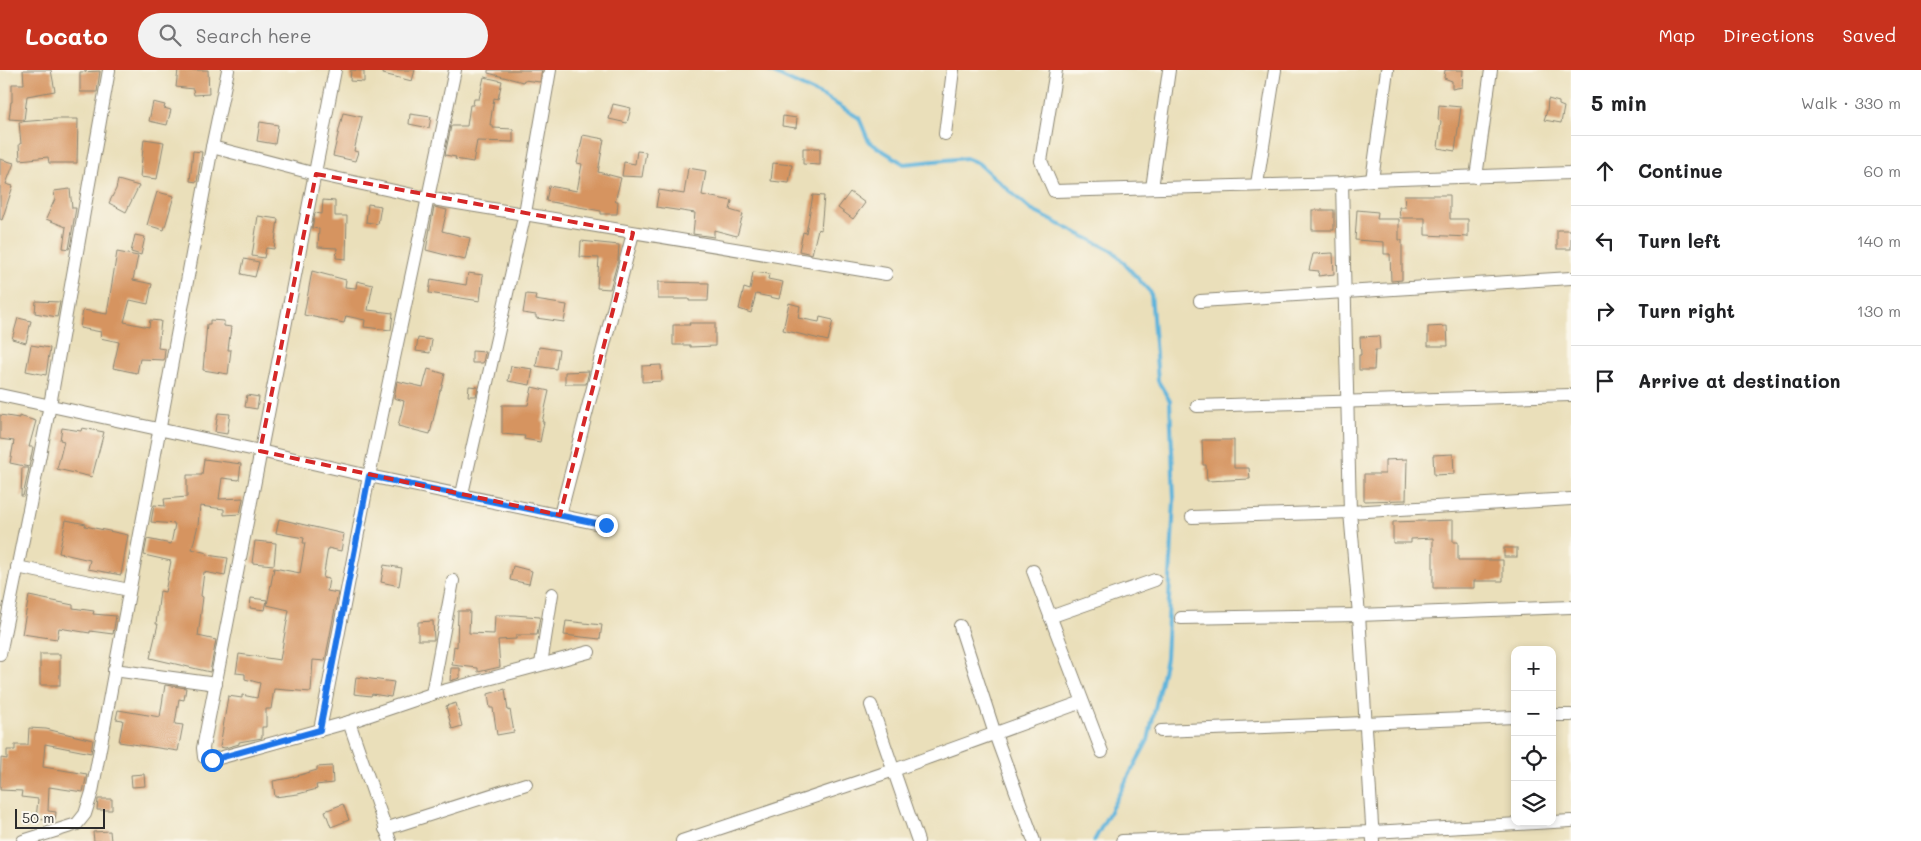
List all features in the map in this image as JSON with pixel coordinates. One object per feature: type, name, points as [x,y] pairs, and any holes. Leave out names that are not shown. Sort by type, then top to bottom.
[{"type":"street","points":[[0,654],[2,635],[50,405],[109,70]]},
{"type":"street","points":[[23,841],[77,824],[85,814],[92,792],[228,70]]},
{"type":"street","points":[[335,70],[203,748],[204,757],[212,760],[349,722],[432,694],[589,652]]},
{"type":"street","points":[[320,730],[369,476],[455,70]]},
{"type":"street","points":[[462,494],[525,213],[550,70]]},
{"type":"street","points":[[945,134],[953,70]]},
{"type":"street","points":[[1056,70],[1041,161],[1054,191],[1342,183],[1372,180],[1571,173]]},
{"type":"street","points":[[1152,188],[1169,70]]},
{"type":"street","points":[[1257,184],[1275,70]]},
{"type":"street","points":[[1372,180],[1387,70]]},
{"type":"street","points":[[1476,177],[1492,70]]},
{"type":"street","points":[[212,147],[316,174],[427,198],[886,274]]},
{"type":"street","points":[[1342,183],[1350,512],[1372,837]]},
{"type":"street","points":[[560,515],[633,232]]},
{"type":"street","points":[[1200,301],[1571,278]]},
{"type":"street","points":[[0,395],[369,476],[606,525]]},
{"type":"street","points":[[1197,406],[1571,395]]},
{"type":"street","points":[[1192,517],[1350,512],[1571,498]]},
{"type":"street","points":[[17,567],[129,590]]},
{"type":"street","points":[[1032,570],[1102,752]]},
{"type":"street","points":[[1050,617],[1155,580]]},
{"type":"street","points":[[432,694],[453,581]]},
{"type":"street","points":[[542,664],[552,594]]},
{"type":"street","points":[[1181,618],[1358,615],[1571,607]]},
{"type":"street","points":[[960,626],[995,734],[1034,841]]},
{"type":"street","points":[[114,670],[216,684]]},
{"type":"street","points":[[682,841],[894,770],[1082,702]]},
{"type":"street","points":[[871,705],[918,841]]},
{"type":"street","points":[[1556,715],[1571,715]]},
{"type":"street","points":[[1161,731],[1365,721],[1511,717]]},
{"type":"street","points":[[349,722],[387,835],[526,784]]},
{"type":"street","points":[[1122,841],[1372,837],[1571,821]]},
{"type":"highlighted area","points":[[316,174],[633,233],[560,515],[260,451]]},
{"type":"building","points":[[23,70],[51,70],[55,91],[27,96],[24,120],[9,119],[12,102],[12,84],[24,84]]},
{"type":"building","points":[[178,70],[208,70],[209,94],[194,95],[193,89],[176,87]]},
{"type":"building","points":[[351,70],[364,71],[364,82],[350,81]]},
{"type":"building","points":[[384,70],[415,70],[412,81],[383,74]]},
{"type":"building","points":[[488,70],[542,70],[540,82],[524,80],[523,82],[488,73]]},
{"type":"building","points":[[1445,70],[1463,70],[1462,87],[1452,89],[1452,81],[1444,78]]},
{"type":"building","points":[[100,71],[97,92],[80,92],[80,72]]},
{"type":"building","points":[[484,77],[502,81],[498,99],[494,98],[490,125],[493,125],[493,128],[513,129],[513,142],[477,141],[473,162],[445,155],[451,126],[467,126],[470,105],[473,105],[474,99],[479,99]]},
{"type":"building","points":[[1548,99],[1559,102],[1559,105],[1564,107],[1561,123],[1544,120]]},
{"type":"building","points":[[153,102],[165,105],[164,108],[171,110],[167,125],[149,121]]},
{"type":"building","points":[[613,104],[631,108],[627,123],[609,119]]},
{"type":"building","points":[[1439,105],[1461,107],[1455,151],[1438,148],[1441,121],[1438,120]]},
{"type":"building","points":[[343,113],[362,117],[354,151],[358,152],[355,161],[333,156]]},
{"type":"building","points":[[410,114],[431,117],[429,128],[409,124]]},
{"type":"building","points":[[783,116],[797,118],[796,128],[782,126]]},
{"type":"building","points":[[78,119],[77,163],[49,163],[48,157],[20,160],[19,122]]},
{"type":"building","points":[[260,122],[278,125],[275,144],[257,141]]},
{"type":"building","points":[[583,135],[604,139],[598,172],[621,178],[615,201],[618,201],[617,214],[601,214],[601,211],[546,201],[549,186],[577,191],[582,164],[577,163]]},
{"type":"building","points":[[144,139],[164,142],[157,179],[140,177]]},
{"type":"building","points":[[803,148],[820,148],[820,165],[803,164]]},
{"type":"building","points":[[193,151],[202,152],[197,182],[190,181]]},
{"type":"building","points":[[637,151],[646,152],[642,177],[622,176],[624,162],[635,164]]},
{"type":"building","points":[[0,159],[14,163],[6,184],[13,186],[2,220],[0,219]]},
{"type":"building","points":[[773,163],[792,165],[789,183],[771,181]]},
{"type":"building","points":[[688,168],[706,171],[702,195],[732,201],[730,210],[743,214],[737,236],[714,230],[714,237],[693,234],[695,213],[656,207],[659,190],[684,194]]},
{"type":"building","points":[[118,180],[139,186],[126,212],[109,203]]},
{"type":"building","points":[[70,189],[72,208],[76,208],[69,249],[63,248],[66,227],[46,219],[55,199],[54,191]]},
{"type":"building","points":[[157,192],[174,196],[164,230],[147,225]]},
{"type":"building","points":[[850,192],[865,203],[853,219],[838,208]]},
{"type":"building","points":[[813,195],[824,196],[821,230],[818,229],[812,254],[799,251],[803,232],[806,233]]},
{"type":"building","points":[[1404,195],[1450,195],[1450,219],[1468,219],[1468,237],[1425,235],[1425,218],[1400,218],[1399,207],[1405,207]]},
{"type":"building","points":[[323,200],[335,201],[335,216],[347,216],[346,259],[336,258],[337,248],[318,247],[319,229],[312,228],[315,213],[322,214]]},
{"type":"building","points":[[368,204],[381,206],[378,224],[366,222]]},
{"type":"building","points":[[434,207],[447,210],[442,231],[470,238],[465,260],[426,250]]},
{"type":"building","points":[[1312,210],[1334,210],[1334,230],[1312,230]]},
{"type":"building","points":[[1357,210],[1378,212],[1377,219],[1399,219],[1399,240],[1402,240],[1402,280],[1391,281],[1390,254],[1384,254],[1384,242],[1355,240]]},
{"type":"building","points":[[258,216],[278,219],[274,249],[266,248],[264,258],[252,256]]},
{"type":"building","points":[[1557,230],[1571,230],[1571,249],[1557,249]]},
{"type":"building","points":[[135,235],[145,237],[141,255],[131,252]]},
{"type":"building","points":[[581,241],[619,245],[618,260],[610,289],[597,288],[599,258],[580,257]]},
{"type":"building","points":[[117,252],[138,256],[133,280],[152,284],[148,304],[130,300],[124,322],[149,327],[150,320],[161,321],[158,348],[165,349],[164,360],[140,359],[137,373],[113,368],[119,342],[100,338],[101,332],[80,328],[83,310],[107,314]]},
{"type":"building","points":[[1333,253],[1334,274],[1318,276],[1319,271],[1309,270],[1313,254]]},
{"type":"building","points":[[244,259],[259,262],[255,277],[241,274]]},
{"type":"building","points":[[312,271],[346,280],[345,287],[356,288],[357,281],[373,285],[368,310],[393,313],[391,330],[364,327],[365,320],[346,316],[344,323],[304,315]]},
{"type":"building","points":[[753,272],[769,274],[768,279],[783,282],[779,299],[756,294],[751,313],[739,309],[744,288],[750,290]]},
{"type":"building","points":[[468,273],[483,275],[480,301],[429,293],[431,279],[466,285]]},
{"type":"building","points":[[658,282],[709,283],[708,301],[658,299]]},
{"type":"building","points":[[526,294],[536,295],[535,300],[567,305],[564,322],[536,318],[536,315],[523,313]]},
{"type":"building","points":[[36,301],[60,302],[57,317],[35,313]]},
{"type":"building","points":[[789,303],[800,306],[798,318],[819,322],[820,317],[833,320],[828,341],[783,330]]},
{"type":"building","points":[[18,318],[31,321],[26,343],[12,339]]},
{"type":"building","points":[[210,320],[224,321],[224,326],[231,327],[228,350],[231,350],[228,374],[203,370],[207,324],[210,324]]},
{"type":"building","points":[[689,323],[715,323],[715,346],[690,347],[690,345],[673,345],[673,325],[690,325]]},
{"type":"building","points":[[1447,326],[1448,346],[1428,346],[1428,327]]},
{"type":"building","points":[[1379,336],[1380,350],[1375,350],[1374,370],[1359,370],[1359,355],[1361,355],[1360,337]]},
{"type":"building","points":[[418,338],[432,340],[430,353],[416,351]]},
{"type":"building","points":[[31,345],[50,348],[46,375],[26,371]]},
{"type":"building","points":[[539,347],[559,350],[556,369],[536,366]]},
{"type":"building","points":[[472,351],[485,352],[483,363],[472,363]]},
{"type":"building","points":[[661,365],[662,381],[642,382],[642,366]]},
{"type":"building","points":[[511,366],[533,369],[530,385],[508,381]]},
{"type":"building","points":[[428,369],[445,374],[430,434],[398,426],[404,401],[394,398],[397,381],[423,387]]},
{"type":"building","points":[[589,371],[586,384],[565,384],[565,372]]},
{"type":"building","points":[[469,386],[478,387],[476,396],[468,396]]},
{"type":"building","points":[[532,387],[549,391],[542,422],[544,422],[540,442],[524,439],[525,436],[502,434],[502,405],[528,405]]},
{"type":"building","points":[[247,395],[259,397],[257,409],[245,407]]},
{"type":"building","points":[[218,413],[230,414],[227,434],[215,432]]},
{"type":"building","points":[[0,415],[19,418],[19,416],[36,421],[29,447],[33,447],[29,467],[10,463],[14,441],[0,439]]},
{"type":"building","points":[[62,428],[81,431],[82,428],[104,432],[92,477],[57,469],[64,441],[60,440]]},
{"type":"building","points":[[1202,440],[1234,440],[1234,468],[1249,468],[1250,479],[1207,481],[1206,465],[1203,465]]},
{"type":"building","points":[[1453,454],[1454,474],[1434,475],[1433,455]]},
{"type":"building","points":[[204,459],[241,464],[239,480],[222,478],[219,499],[243,498],[240,514],[224,515],[224,509],[200,506],[198,525],[192,549],[207,553],[207,555],[228,558],[225,576],[204,572],[198,636],[216,640],[210,672],[150,658],[158,624],[156,624],[160,591],[165,592],[171,561],[144,555],[147,539],[171,544],[175,524],[151,522],[154,505],[165,506],[164,499],[187,497],[187,475],[202,475]]},
{"type":"building","points":[[1407,459],[1406,500],[1364,501],[1364,474],[1385,474],[1385,460]]},
{"type":"building","points":[[22,468],[29,468],[23,496],[21,496]]},
{"type":"building","points":[[279,519],[344,534],[341,551],[328,548],[323,578],[329,579],[327,591],[338,593],[325,661],[313,660],[311,692],[274,689],[271,709],[266,709],[266,727],[262,727],[262,738],[239,742],[239,744],[225,748],[220,747],[228,696],[242,698],[242,695],[257,698],[260,683],[245,679],[245,674],[236,673],[239,654],[280,660],[289,610],[267,605],[274,568],[300,573],[305,543],[303,543],[304,538],[276,533]]},
{"type":"building","points":[[66,520],[128,535],[121,575],[88,569],[90,560],[59,553]]},
{"type":"building","points":[[1453,520],[1453,542],[1458,542],[1458,560],[1503,560],[1503,581],[1474,581],[1474,588],[1433,588],[1433,538],[1411,539],[1411,543],[1393,543],[1393,522]]},
{"type":"building","points":[[255,541],[276,543],[274,565],[252,563]]},
{"type":"building","points":[[1504,548],[1517,548],[1517,557],[1504,557]]},
{"type":"building","points":[[384,565],[402,568],[399,586],[381,582]]},
{"type":"building","points":[[513,566],[532,571],[529,584],[510,580]]},
{"type":"building","points":[[29,596],[73,605],[73,608],[94,611],[93,614],[116,616],[113,634],[90,631],[90,633],[59,628],[57,639],[22,634]]},
{"type":"building","points":[[251,598],[267,600],[265,610],[250,608]]},
{"type":"building","points":[[458,611],[470,611],[469,633],[494,634],[495,615],[540,617],[537,635],[516,635],[516,639],[498,640],[500,667],[478,672],[478,668],[452,665],[454,646],[457,647]]},
{"type":"building","points":[[433,621],[434,640],[418,640],[418,622]]},
{"type":"building","points":[[566,621],[602,625],[600,639],[564,635]]},
{"type":"building","points":[[40,654],[60,654],[60,685],[40,685]]},
{"type":"building","points":[[451,668],[460,668],[460,678],[450,681]]},
{"type":"building","points":[[356,677],[394,682],[391,697],[354,694]]},
{"type":"building","points":[[165,685],[186,688],[184,700],[179,699],[175,724],[183,725],[178,751],[119,742],[123,720],[116,719],[118,710],[160,717]]},
{"type":"building","points":[[505,689],[508,711],[510,710],[514,732],[497,735],[493,708],[490,708],[488,694]]},
{"type":"building","points":[[456,703],[462,726],[452,729],[446,706]]},
{"type":"building","points":[[29,728],[46,729],[93,740],[91,753],[45,744],[43,767],[87,774],[83,792],[49,787],[48,811],[56,812],[55,821],[36,819],[38,799],[21,797],[22,791],[0,790],[1,758],[7,759],[7,750],[15,750],[15,745],[28,745]]},
{"type":"building","points":[[332,766],[333,783],[316,785],[317,789],[298,794],[275,797],[273,781],[317,770],[317,767]]},
{"type":"building","points":[[144,774],[145,786],[132,787],[131,775]]},
{"type":"building","points":[[98,799],[112,799],[112,810],[97,810]]},
{"type":"building","points":[[343,804],[349,820],[331,827],[325,811]]},
{"type":"building","points":[[110,831],[111,841],[94,841],[93,832]]},
{"type":"waterway","points":[[767,70],[825,97],[859,118],[869,142],[904,164],[966,158],[978,163],[1031,210],[1113,251],[1151,293],[1158,381],[1170,401],[1174,500],[1166,658],[1148,740],[1094,841]]},
{"type":"route","points":[[212,760],[320,730],[369,476],[606,525]]}]
